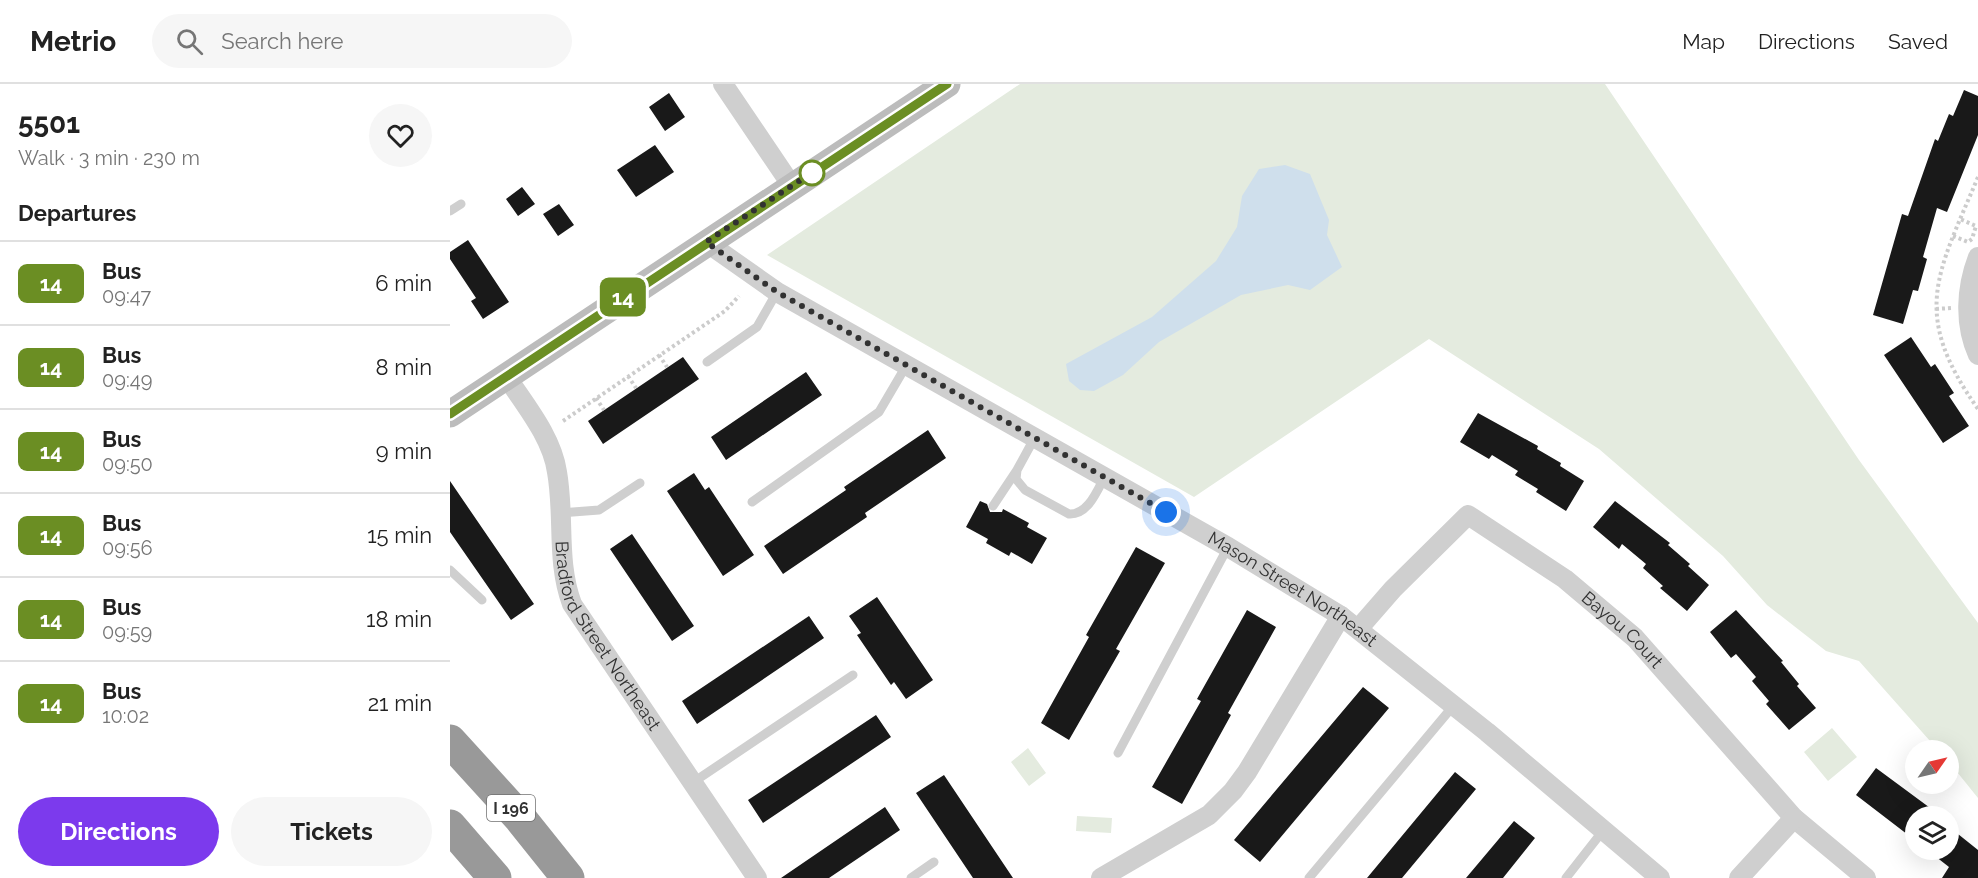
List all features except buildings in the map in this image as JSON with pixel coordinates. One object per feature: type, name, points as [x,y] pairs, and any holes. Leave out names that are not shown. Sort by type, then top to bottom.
[{"type":"highway","name":"I 196","points":[[450,741],[520,818],[568,878]]},
{"type":"highway","points":[[450,826],[495,878]]},
{"type":"main road","points":[[450,414],[947,84]]},
{"type":"street","points":[[723,84],[792,186]]},
{"type":"street","name":"Mason Street Northeast","points":[[706,242],[777,292],[1228,547],[1359,628],[1659,878]]},
{"type":"street","points":[[1978,257],[1969,287],[1968,312],[1978,355]]},
{"type":"street","name":"Bradford Street Northeast","points":[[506,376],[536,422],[552,453],[557,471],[564,578],[572,604],[757,878]]},
{"type":"street","name":"Bayou Court","points":[[1359,628],[1393,589],[1468,515],[1565,579],[1635,638],[1794,818],[1866,878]]},
{"type":"street","points":[[1101,878],[1209,815],[1221,805],[1247,772],[1341,616]]},
{"type":"street","points":[[1738,878],[1794,818]]},
{"type":"lane","points":[[450,211],[461,204]]},
{"type":"lane","points":[[707,362],[757,327],[777,292]]},
{"type":"lane","points":[[752,502],[879,412],[906,366]]},
{"type":"lane","points":[[993,506],[1035,437]]},
{"type":"lane","points":[[1017,470],[1016,479],[1025,490],[1069,514],[1082,511],[1087,507],[1104,476]]},
{"type":"lane","points":[[560,513],[599,510],[640,483]]},
{"type":"lane","points":[[1118,753],[1228,547]]},
{"type":"lane","points":[[450,570],[482,600]]},
{"type":"lane","points":[[692,783],[853,675]]},
{"type":"lane","points":[[1309,878],[1454,705]]},
{"type":"lane","points":[[1566,878],[1602,832]]},
{"type":"lane","points":[[910,878],[934,862]]},
{"type":"path","points":[[1978,177],[1942,262],[1936,288],[1938,332],[1948,363],[1978,409]]},
{"type":"path","points":[[1953,236],[1968,242],[1972,239],[1976,226],[1960,219]]},
{"type":"path","points":[[563,421],[725,311],[739,296]]},
{"type":"path","points":[[659,355],[668,367]]},
{"type":"path","points":[[628,376],[636,388]]},
{"type":"path","points":[[596,398],[604,410]]},
{"type":"shaded area","points":[[1020,84],[1605,84],[1859,460],[1978,623],[1978,798],[1959,774],[1959,740],[1929,740],[1859,661],[1826,651],[1767,605],[1723,556],[1599,449],[1429,339],[1194,497],[767,255]]},
{"type":"shaded area","points":[[1832,728],[1857,757],[1828,781],[1804,752]]},
{"type":"shaded area","points":[[1028,748],[1046,773],[1029,786],[1011,762]]},
{"type":"shaded area","points":[[1077,816],[1112,818],[1111,833],[1076,831]]},
{"type":"water","points":[[1285,165],[1310,174],[1329,220],[1327,235],[1342,267],[1310,290],[1288,285],[1241,295],[1159,342],[1123,375],[1094,391],[1080,390],[1069,381],[1066,364],[1152,317],[1216,261],[1237,227],[1242,196],[1259,169]]},
{"type":"bus line","name":"14","points":[[450,414],[675,262],[947,84]]},
{"type":"route","points":[[812,173],[819,168],[706,242],[777,292],[1166,512]]}]
